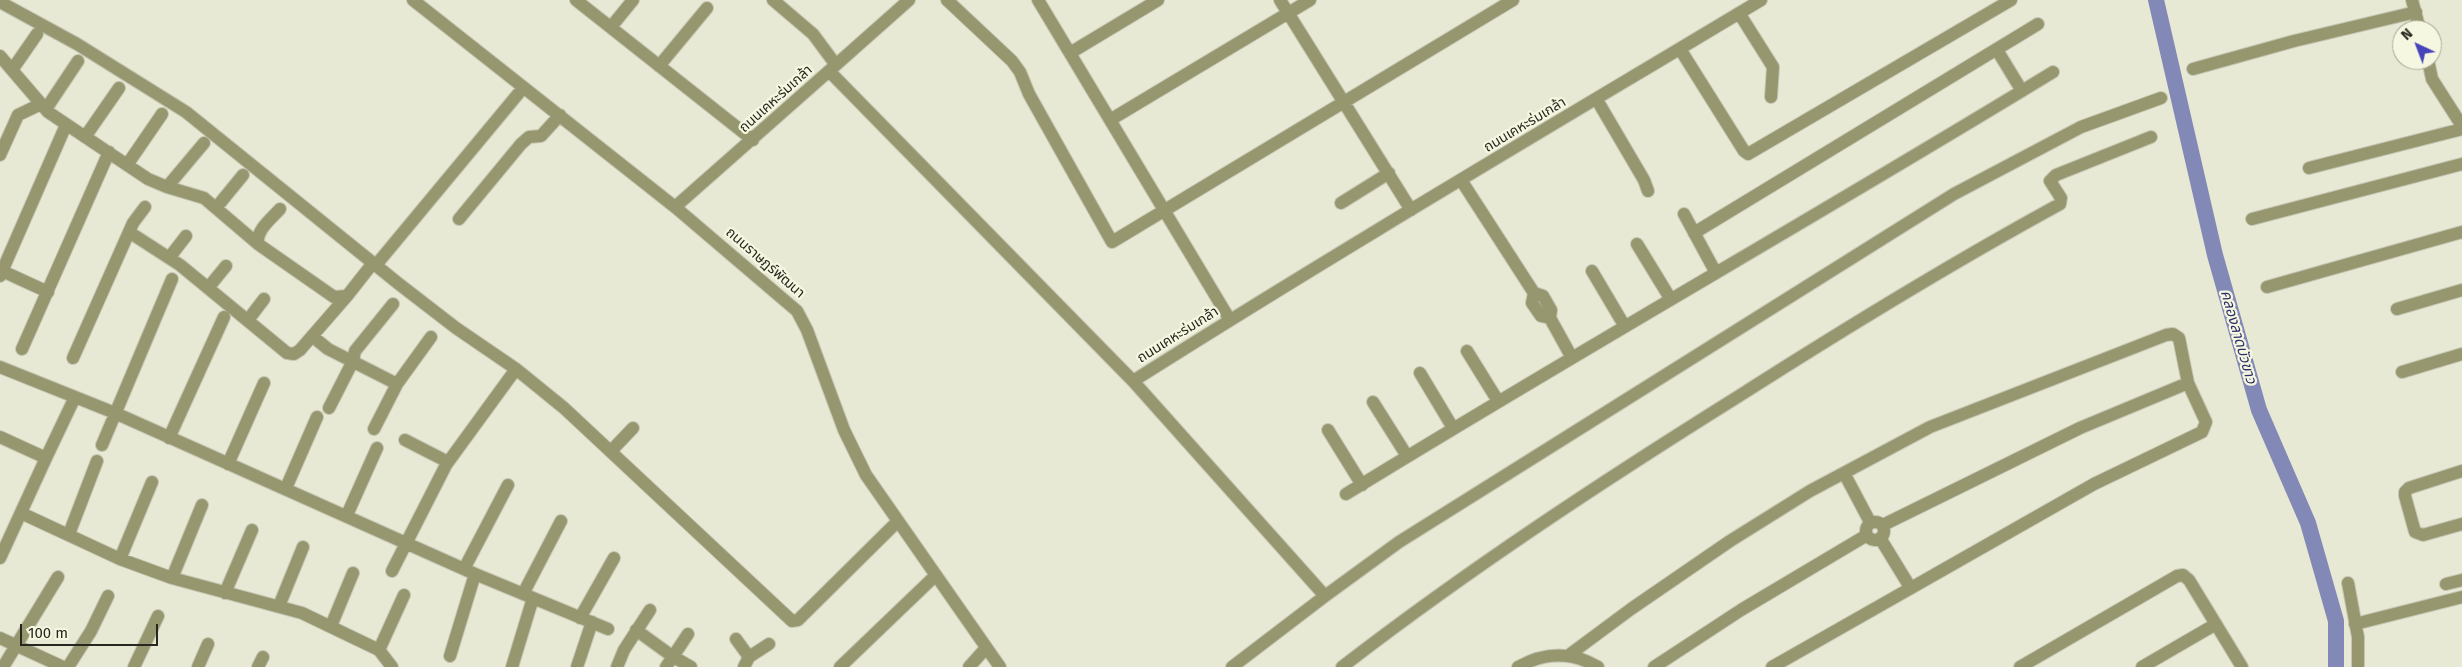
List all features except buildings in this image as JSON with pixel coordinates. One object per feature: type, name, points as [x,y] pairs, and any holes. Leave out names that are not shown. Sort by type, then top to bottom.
[{"type":"street","name":"ถนนราษฏร์พัฒนา","points":[[413,0],[675,207],[797,311],[807,330],[853,451],[897,522],[1000,667]]},
{"type":"street","points":[[576,0],[752,140]]},
{"type":"street","points":[[611,27],[633,0]]},
{"type":"street","points":[[773,0],[813,34],[832,68],[909,0]]},
{"type":"street","points":[[947,0],[1005,54],[1020,72],[1029,94],[1112,242],[1513,0]]},
{"type":"street","points":[[1038,0],[1230,320]]},
{"type":"street","points":[[1070,53],[1158,0]]},
{"type":"street","points":[[1280,0],[1411,210]]},
{"type":"street","points":[[1110,120],[1310,0]]},
{"type":"street","name":"ถนนเคหะร่มเกล้า","points":[[675,207],[832,68],[1133,381],[1411,210],[1761,0]]},
{"type":"street","points":[[1680,49],[1744,151],[1748,154],[2011,0]]},
{"type":"street","points":[[0,2],[77,44],[186,112],[374,264],[564,408],[794,621],[798,620],[897,522]]},
{"type":"street","points":[[2193,69],[2414,6],[2418,20]]},
{"type":"street","points":[[659,66],[706,8]]},
{"type":"street","points":[[1739,13],[1773,67],[1771,97]]},
{"type":"street","points":[[1694,233],[2038,24]]},
{"type":"street","points":[[12,70],[37,34]]},
{"type":"street","points":[[1996,50],[2022,91]]},
{"type":"street","points":[[0,56],[44,107],[66,125],[148,179],[204,198],[258,244],[334,297],[347,296]]},
{"type":"street","points":[[0,155],[18,114],[44,107],[78,61]]},
{"type":"street","points":[[2309,168],[2462,127],[2435,84],[2431,70]]},
{"type":"street","points":[[1346,494],[1571,356],[1716,273],[2053,72]]},
{"type":"street","points":[[85,136],[119,88]]},
{"type":"street","points":[[129,232],[208,288],[287,352],[294,354],[300,350],[347,296],[523,88]]},
{"type":"street","points":[[1232,667],[1399,542],[1954,194],[2081,127],[2161,98]]},
{"type":"street","points":[[1597,100],[1644,180],[1648,191]]},
{"type":"street","points":[[128,165],[162,114]]},
{"type":"street","points":[[459,219],[521,144],[529,137],[541,136],[560,115]]},
{"type":"street","points":[[48,292],[1,272],[66,125]]},
{"type":"street","points":[[1342,667],[1469,572],[1667,440],[1947,267],[2060,204],[2061,198],[2050,182],[2056,175],[2151,137]]},
{"type":"street","points":[[167,187],[204,143]]},
{"type":"street","points":[[22,349],[109,152]]},
{"type":"street","points":[[2252,218],[2462,164]]},
{"type":"street","points":[[1341,203],[1388,173]]},
{"type":"street","points":[[216,208],[243,175]]},
{"type":"street","points":[[1461,180],[1534,292],[1532,302],[1542,316],[1550,318],[1571,356]]},
{"type":"street","points":[[73,358],[133,223],[145,207]]},
{"type":"street","points":[[258,244],[257,238],[260,232],[280,209]]},
{"type":"street","points":[[1684,214],[1716,273]]},
{"type":"street","points":[[2268,287],[2462,232]]},
{"type":"street","points":[[168,258],[186,236]]},
{"type":"street","points":[[1637,244],[1670,298]]},
{"type":"street","points":[[208,288],[226,266]]},
{"type":"street","points":[[1592,271],[1624,325]]},
{"type":"street","points":[[102,445],[172,279]]},
{"type":"street","points":[[2397,308],[2462,290]]},
{"type":"street","points":[[248,320],[264,299]]},
{"type":"street","points":[[329,408],[353,361],[355,351],[393,304]]},
{"type":"street","points":[[169,438],[224,317]]},
{"type":"street","points":[[1569,655],[1630,609],[1730,541],[1810,491],[1930,427],[2166,335],[2173,334],[2181,342],[2188,383],[2206,422],[2202,432],[2094,484],[1772,667]]},
{"type":"street","points":[[312,336],[328,349],[397,384]]},
{"type":"street","points":[[374,429],[397,384],[431,337]]},
{"type":"street","points":[[1467,351],[1498,401]]},
{"type":"street","points":[[2402,372],[2462,354]]},
{"type":"street","points":[[0,367],[115,413],[470,571],[608,629]]},
{"type":"street","points":[[392,571],[405,542],[448,462],[516,370]]},
{"type":"street","points":[[1420,373],[1453,428]]},
{"type":"street","points":[[1133,381],[1325,596]]},
{"type":"street","points":[[1844,473],[1877,524],[1884,534],[1874,540],[1867,535],[1866,528],[1877,524],[2080,428],[2188,383]]},
{"type":"street","points":[[228,464],[264,384]]},
{"type":"street","points":[[0,558],[75,397]]},
{"type":"street","points":[[1373,402],[1407,456]]},
{"type":"street","points":[[286,488],[317,417]]},
{"type":"street","points":[[611,451],[633,428]]},
{"type":"street","points":[[1328,430],[1362,485]]},
{"type":"street","points":[[0,437],[46,458]]},
{"type":"street","points":[[405,440],[448,462]]},
{"type":"street","points":[[347,515],[377,448]]},
{"type":"street","points":[[69,534],[97,461]]},
{"type":"street","points":[[2462,471],[2409,488],[2405,492],[2405,496],[2415,532],[2418,534],[2423,535],[2462,524]]},
{"type":"street","points":[[120,559],[152,482]]},
{"type":"street","points":[[450,656],[470,571],[508,485]]},
{"type":"street","points":[[172,578],[202,505]]},
{"type":"street","points":[[21,513],[120,559],[172,578],[279,606],[331,626],[379,650],[392,667]]},
{"type":"street","points":[[512,667],[528,596],[561,521]]},
{"type":"street","points":[[226,593],[252,530]]},
{"type":"street","points":[[1654,667],[1748,605],[1867,535]]},
{"type":"street","points":[[1880,538],[1910,588]]},
{"type":"street","points":[[279,606],[303,547]]},
{"type":"street","points":[[577,667],[586,620],[614,558]]},
{"type":"street","points":[[331,626],[354,572]]},
{"type":"street","points":[[840,667],[935,576]]},
{"type":"street","points":[[2020,667],[2177,576],[2183,576],[2189,580],[2242,667]]},
{"type":"street","points":[[3,667],[58,577]]},
{"type":"street","points":[[2446,584],[2462,580]]},
{"type":"street","points":[[2348,583],[2355,624],[2358,667]]},
{"type":"street","points":[[379,650],[404,595]]},
{"type":"street","points":[[68,667],[91,631],[108,596]]},
{"type":"street","points":[[2355,624],[2462,597]]},
{"type":"street","points":[[617,667],[636,630],[650,610]]},
{"type":"street","points":[[134,667],[158,616]]},
{"type":"street","points":[[2142,667],[2216,624]]},
{"type":"street","points":[[636,630],[668,662],[691,667]]},
{"type":"street","points":[[668,662],[688,634]]},
{"type":"street","points":[[0,638],[63,667]]},
{"type":"street","points":[[736,639],[746,662],[769,644]]},
{"type":"street","points":[[198,667],[208,644]]},
{"type":"street","points":[[969,667],[986,648]]},
{"type":"street","points":[[1518,667],[1539,657],[1569,655],[1598,667]]},
{"type":"waterway","name":"คลองลาดบัวขาว","points":[[2156,0],[2215,255],[2259,410],[2308,523],[2336,621],[2336,667]]}]
